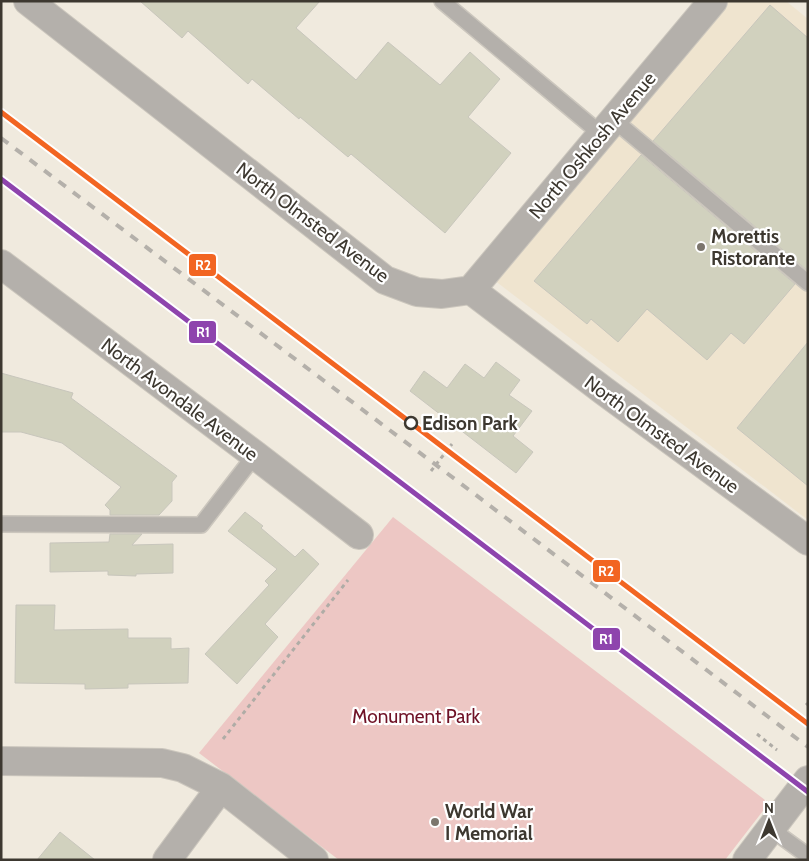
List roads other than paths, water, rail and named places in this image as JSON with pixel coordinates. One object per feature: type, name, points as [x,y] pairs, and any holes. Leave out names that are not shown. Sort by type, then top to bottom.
[{"type":"street","name":"North Olmsted Avenue","points":[[28,1],[385,280],[417,292],[442,294],[470,290],[808,541]]},
{"type":"street","name":"North Oshkosh Avenue","points":[[470,290],[713,1]]},
{"type":"street","name":"North Avondale Avenue","points":[[1,264],[359,535]]},
{"type":"street","points":[[1,288],[32,288]]},
{"type":"street","points":[[1,761],[162,763],[183,768],[221,787],[314,860]]},
{"type":"street","points":[[747,860],[808,780]]},
{"type":"street","points":[[167,860],[221,787]]},
{"type":"lane","points":[[442,1],[608,127],[808,283]]},
{"type":"lane","points":[[1,524],[201,525],[255,455]]},
{"type":"lane","points":[[771,829],[808,856]]},
{"type":"railway","points":[[1,138],[808,747]]},
{"type":"place","name":"Morettis Ristorante","points":[[701,247]]},
{"type":"place","name":"Edison Park","points":[[411,423]]},
{"type":"place","name":"World War I Memorial","points":[[435,822]]},
{"type":"park label","name":"Monument Park","points":[[416,716]]}]
